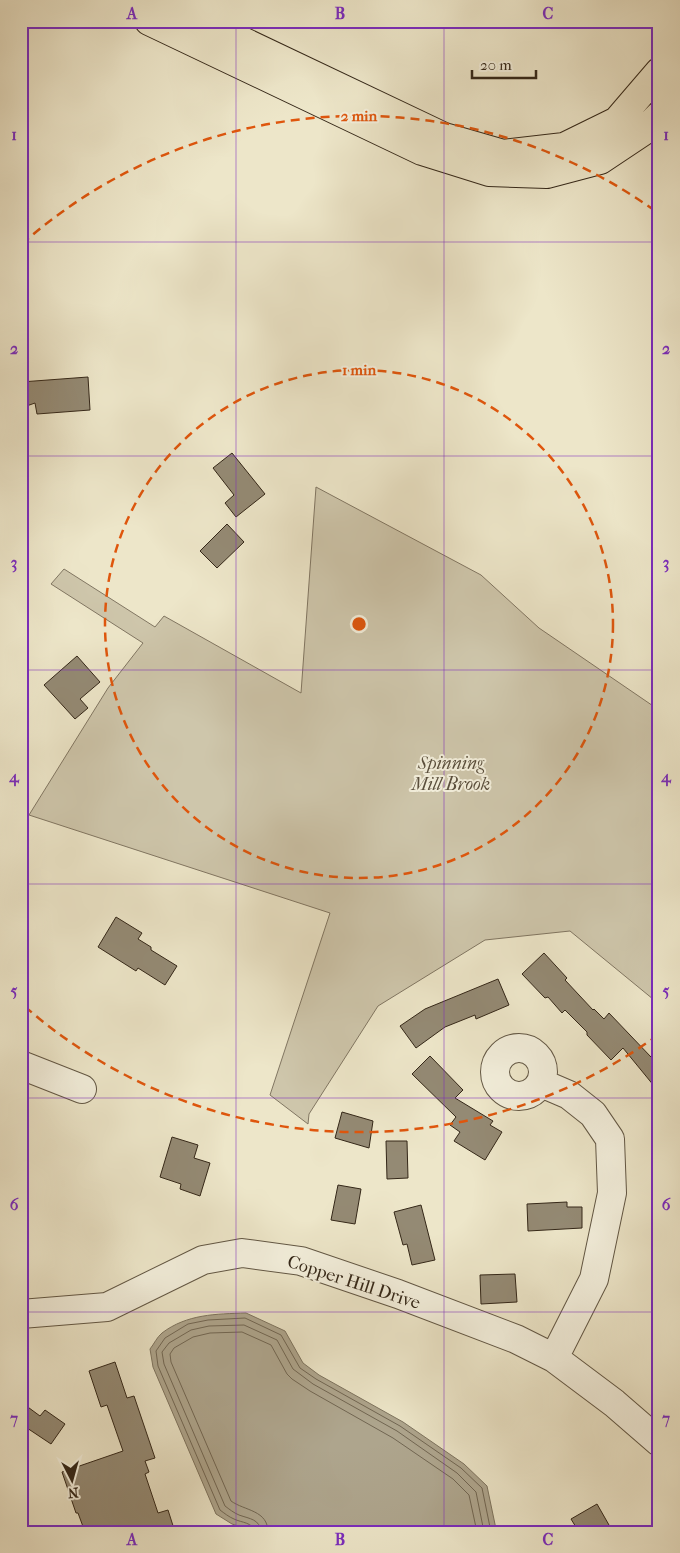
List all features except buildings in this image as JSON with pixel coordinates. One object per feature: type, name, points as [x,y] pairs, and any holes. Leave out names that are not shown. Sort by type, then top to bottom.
[{"type":"highway","points":[[150,21],[422,151],[489,172],[547,174],[600,160],[645,130],[659,116]]},
{"type":"highway","points":[[200,21],[444,137],[503,154],[564,147],[617,121],[659,72]]},
{"type":"street","points":[[21,1065],[82,1089]]},
{"type":"street","points":[[541,1082],[569,1095],[593,1114],[610,1140],[612,1194],[594,1279],[554,1358]]},
{"type":"street","name":"Copper Hill Drive","points":[[21,1314],[107,1307],[203,1260],[242,1253],[301,1261],[398,1294],[516,1339],[554,1358],[614,1403],[659,1442]]},
{"type":"green space","name":"Spinning Mill Brook","points":[[316,487],[481,575],[539,628],[659,710],[659,1004],[570,931],[485,940],[378,1006],[309,1114],[308,1124],[270,1095],[330,913],[29,815],[108,688],[143,643],[51,584],[64,569],[155,627],[164,616],[301,693]]},
{"type":"water","points":[[246,1313],[285,1331],[303,1363],[319,1375],[403,1422],[464,1464],[487,1486],[495,1532],[257,1532],[232,1524],[216,1514],[153,1367],[150,1349],[162,1333],[181,1322],[202,1316]]}]
